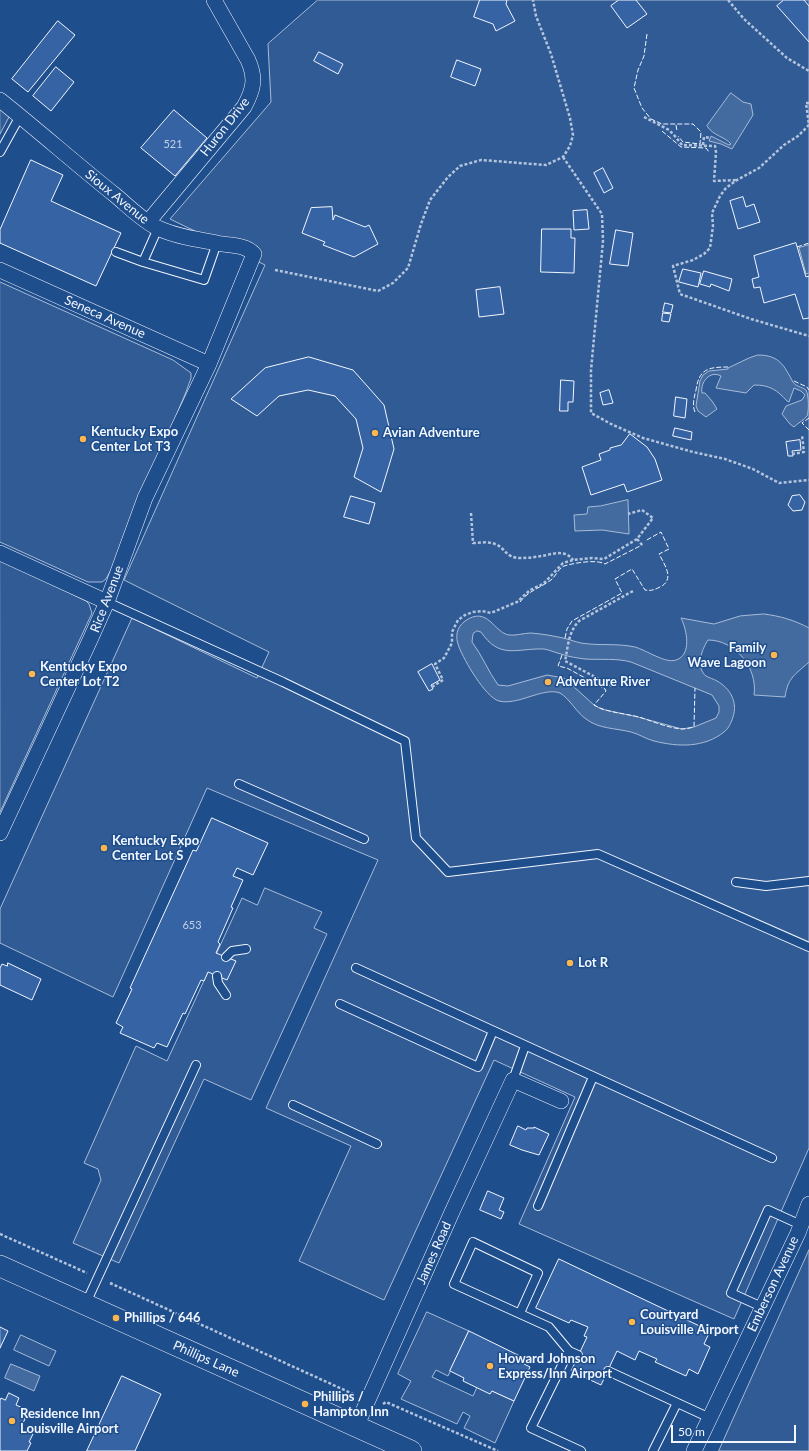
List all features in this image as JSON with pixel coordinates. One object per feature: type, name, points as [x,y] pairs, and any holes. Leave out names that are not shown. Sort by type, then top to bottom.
[{"type":"main road","name":"Phillips Lane","points":[[0,1266],[411,1451]]},
{"type":"street","name":"Huron Drive","points":[[153,225],[244,107],[252,91],[254,78],[252,69],[214,0]]},
{"type":"street","name":"Sioux Avenue","points":[[0,100],[153,225],[175,234],[217,244],[243,247],[250,250],[254,254]]},
{"type":"street","name":"Rice Avenue","points":[[0,833],[56,716],[107,602],[144,498],[210,364],[254,254]]},
{"type":"street","name":"Seneca Avenue","points":[[0,270],[210,364]]},
{"type":"street","points":[[0,554],[107,602]]},
{"type":"street","points":[[513,1080],[561,1101]]},
{"type":"street","name":"James Road","points":[[356,1427],[513,1080]]},
{"type":"street","name":"Emberson Avenue","points":[[694,1451],[801,1225],[809,1204]]},
{"type":"lane","points":[[0,152],[20,116]]},
{"type":"lane","points":[[143,262],[153,225]]},
{"type":"lane","points":[[116,252],[143,262],[204,280],[217,244]]},
{"type":"lane","points":[[107,602],[283,682],[405,741],[416,838],[448,872],[598,854],[809,947]]},
{"type":"lane","points":[[239,784],[364,839]]},
{"type":"lane","points":[[736,882],[766,886],[809,881]]},
{"type":"lane","points":[[226,957],[232,951],[246,949]]},
{"type":"lane","points":[[356,968],[772,1158]]},
{"type":"lane","points":[[217,976],[218,983],[226,995]]},
{"type":"lane","points":[[340,1004],[478,1066],[493,1031]]},
{"type":"lane","points":[[513,1080],[525,1046]]},
{"type":"lane","points":[[86,1304],[196,1065]]},
{"type":"lane","points":[[538,1206],[593,1077]]},
{"type":"lane","points":[[293,1105],[377,1144]]},
{"type":"lane","points":[[762,1307],[731,1293],[768,1210],[801,1225]]},
{"type":"lane","points":[[520,1313],[538,1273],[473,1242],[454,1284],[549,1327],[568,1351],[578,1355]]},
{"type":"lane","points":[[568,1351],[531,1428],[579,1450]]},
{"type":"lane","points":[[608,1371],[710,1418]]},
{"type":"lane","points":[[653,1451],[677,1403]]},
{"type":"path","points":[[275,270],[378,290],[393,283],[408,268],[430,200],[448,177],[460,166],[481,160],[546,165],[563,157],[570,146],[573,135],[570,118],[551,54],[536,16],[533,0]]},
{"type":"path","points":[[728,0],[744,18],[787,58],[809,70]]},
{"type":"path","points":[[809,103],[806,103],[809,125],[759,168],[726,188],[720,196],[712,213],[713,226],[710,248],[704,254],[693,260],[673,266],[680,294],[751,319],[809,336]]},
{"type":"path","points":[[644,117],[669,130],[682,145],[715,146],[714,181],[737,180]]},
{"type":"path","points":[[703,146],[704,137],[710,138]]},
{"type":"path","points":[[563,157],[602,214],[603,241],[591,370],[591,413],[613,425],[643,438],[725,459],[753,469],[779,483],[809,480]]},
{"type":"path","points":[[792,454],[804,452],[802,435]]},
{"type":"path","points":[[432,687],[443,680],[435,664],[444,658],[447,653],[452,643],[452,632],[458,620],[473,612],[482,611],[491,613],[517,602],[530,590],[542,584],[553,575],[558,567],[563,563],[573,560],[592,558],[604,559],[637,539],[653,518],[642,510],[628,514]]},
{"type":"path","points":[[471,512],[473,543],[493,543],[505,553],[518,558],[529,558],[544,556],[551,553],[560,553],[568,555],[573,560]]},
{"type":"path","points":[[637,539],[643,546]]},
{"type":"path","points":[[612,686],[565,661],[566,656],[574,626],[579,621],[633,591]]},
{"type":"path","points":[[0,1234],[87,1273]]},
{"type":"path","points":[[110,1283],[359,1397]]},
{"type":"path","points":[[379,1406],[386,1402],[498,1451]]},
{"type":"shaded area","points":[[318,0],[809,0],[809,1148],[734,1319],[519,1224],[575,1097],[494,1060],[384,1300],[299,1261],[351,1146],[266,1108],[378,860],[207,788],[113,997],[0,943],[0,909],[132,618],[257,678],[269,652],[124,580],[265,265],[170,219],[271,102],[268,44]]},
{"type":"shaded area","points":[[731,93],[743,102],[751,104],[753,115],[732,149],[709,141],[711,136],[729,145],[731,144],[712,132],[707,126]]},
{"type":"shaded area","points":[[0,109],[9,117],[0,134]]},
{"type":"shaded area","points":[[809,245],[809,273],[806,274],[799,248]]},
{"type":"shaded area","name":"Kentucky Expo Center Lot T3","points":[[0,282],[173,360],[191,373],[191,378],[186,392],[112,568],[106,579],[102,582],[88,582],[0,542]]},
{"type":"shaded area","points":[[758,355],[776,359],[784,366],[794,383],[806,390],[808,396],[808,407],[807,416],[804,419],[794,427],[782,414],[786,406],[802,400],[805,395],[801,391],[794,388],[789,402],[776,391],[764,386],[754,385],[746,393],[716,388],[721,376],[717,375],[710,376],[704,381],[702,393],[705,393],[717,409],[706,417],[698,411],[696,406],[700,381],[703,375],[709,371],[728,369]]},
{"type":"shaded area","points":[[628,500],[629,534],[602,530],[575,531],[574,515],[587,514],[588,507]]},
{"type":"shaded area","name":"Kentucky Expo Center Lot T2","points":[[0,559],[86,601],[89,604],[92,613],[0,812]]},
{"type":"shaded area","points":[[770,615],[781,617],[809,628],[809,662],[790,681],[785,697],[754,695],[752,675],[743,657],[727,645],[718,641],[708,640],[702,653],[700,663],[701,668],[706,676],[716,680],[726,687],[732,696],[734,701],[733,717],[731,723],[724,732],[708,741],[690,745],[663,743],[631,732],[596,725],[582,716],[567,699],[557,692],[544,693],[513,701],[499,701],[488,693],[470,669],[457,640],[457,633],[462,624],[473,617],[479,616],[490,621],[499,630],[509,635],[531,633],[558,637],[581,643],[635,647],[672,661],[681,657],[686,648],[687,642],[685,629],[681,618],[714,624],[740,616]],"holes":[[[477,631],[481,632],[488,641],[495,646],[509,651],[544,649],[579,658],[631,662],[712,695],[719,706],[719,712],[716,718],[694,727],[682,729],[601,709],[594,705],[564,678],[547,675],[508,686],[498,685],[472,642],[473,634]]]},
{"type":"shaded area","points":[[265,888],[322,912],[314,928],[327,934],[251,1100],[204,1079],[119,1263],[73,1243],[101,1180],[98,1169],[84,1163],[136,1046],[167,1061],[242,898],[257,905]]},
{"type":"shaded area","points":[[809,1250],[809,1451],[719,1451]]},
{"type":"shaded area","points":[[427,1312],[469,1331],[448,1376],[436,1370],[432,1377],[473,1396],[477,1387],[492,1391],[514,1401],[495,1443],[464,1428],[470,1416],[463,1412],[457,1424],[401,1399],[411,1381],[398,1374]]},
{"type":"shaded area","points":[[21,1335],[56,1351],[49,1366],[14,1350]]},
{"type":"shaded area","points":[[11,1364],[40,1376],[34,1391],[5,1378]]},
{"type":"building","points":[[480,0],[507,0],[506,4],[515,21],[496,31],[493,24],[474,17]]},
{"type":"building","points":[[619,0],[636,0],[647,14],[627,28],[611,6]]},
{"type":"building","points":[[784,0],[804,0],[809,6],[809,42],[777,6]]},
{"type":"building","points":[[58,21],[75,35],[28,92],[12,79]]},
{"type":"building","points":[[319,52],[343,64],[338,74],[314,61]]},
{"type":"building","points":[[457,60],[481,69],[475,86],[451,77]]},
{"type":"building","points":[[56,67],[74,82],[51,111],[33,96]]},
{"type":"building","points":[[174,110],[207,138],[175,176],[141,148]]},
{"type":"building","points":[[31,160],[63,175],[51,201],[121,233],[96,286],[0,243],[0,230]]},
{"type":"building","points":[[603,168],[613,188],[604,193],[594,173]]},
{"type":"building","points":[[743,197],[746,207],[754,204],[760,222],[738,229],[730,201]]},
{"type":"building","points":[[332,207],[333,220],[335,215],[365,227],[369,225],[378,244],[354,257],[323,245],[325,242],[302,233],[311,208]]},
{"type":"building","points":[[587,210],[589,229],[574,230],[573,211]]},
{"type":"building","points":[[542,229],[571,229],[571,238],[575,238],[574,273],[541,272]]},
{"type":"building","points":[[616,230],[633,233],[628,266],[610,264]]},
{"type":"building","points":[[796,243],[806,277],[809,276],[809,318],[803,319],[795,294],[764,303],[760,287],[754,288],[752,279],[759,277],[754,256]]},
{"type":"building","points":[[683,269],[701,273],[698,287],[679,282]]},
{"type":"building","points":[[704,271],[732,279],[729,291],[711,284],[710,287],[700,284]]},
{"type":"building","points":[[500,287],[504,314],[479,317],[476,290]]},
{"type":"building","points":[[665,303],[673,305],[671,313],[663,312]]},
{"type":"building","points":[[663,313],[671,314],[669,322],[662,321]]},
{"type":"building","name":"Avian Adventure","points":[[309,357],[353,370],[384,405],[394,449],[381,492],[354,477],[363,448],[356,419],[335,396],[308,390],[279,396],[257,416],[231,399],[265,368]]},
{"type":"building","points":[[561,380],[574,381],[573,402],[568,402],[568,411],[560,411]]},
{"type":"building","points":[[609,390],[613,403],[603,405],[600,393]]},
{"type":"building","points":[[676,397],[687,399],[685,418],[674,416]]},
{"type":"building","points":[[675,428],[692,432],[691,440],[673,436]]},
{"type":"building","points":[[630,434],[647,447],[655,459],[662,480],[627,492],[624,484],[591,495],[582,467],[601,460],[599,454],[610,450],[610,448],[621,445]]},
{"type":"building","points":[[800,440],[801,450],[792,451],[793,456],[788,456],[786,442]]},
{"type":"building","points":[[800,495],[805,502],[802,510],[793,511],[788,505],[792,496]]},
{"type":"building","points":[[351,496],[375,503],[369,524],[344,517]]},
{"type":"building","points":[[432,664],[440,680],[431,685],[433,689],[429,691],[418,672]]},
{"type":"building","points":[[212,818],[268,843],[253,875],[237,868],[233,876],[243,880],[218,942],[220,944],[216,953],[236,961],[227,980],[208,972],[204,981],[201,980],[167,1047],[157,1043],[154,1048],[120,1033],[123,1027],[116,1023],[132,989],[130,988],[193,850],[196,851]]},
{"type":"building","points":[[8,963],[41,979],[32,1000],[0,985],[0,968],[2,964],[7,966]]},
{"type":"building","points":[[518,1126],[526,1130],[527,1128],[534,1127],[549,1134],[539,1155],[510,1145]]},
{"type":"building","points":[[488,1191],[504,1198],[499,1210],[504,1212],[501,1219],[480,1210]]},
{"type":"building","name":"Courtyard Louisville Airport","points":[[559,1259],[710,1331],[704,1344],[710,1347],[698,1374],[689,1369],[686,1376],[655,1362],[657,1359],[639,1351],[635,1360],[617,1351],[601,1385],[571,1371],[587,1337],[584,1336],[588,1327],[571,1320],[569,1323],[536,1308]]},
{"type":"building","points":[[0,1327],[8,1331],[0,1348]]},
{"type":"building","name":"Howard Johnson Express/Inn Airport","points":[[469,1331],[526,1359],[524,1364],[530,1367],[514,1401],[492,1391],[490,1394],[463,1381],[464,1378],[450,1371]]},
{"type":"building","points":[[122,1376],[161,1394],[135,1451],[87,1451]]},
{"type":"building","name":"Residence Inn Louisville Airport","points":[[9,1393],[19,1398],[16,1405],[25,1409],[21,1417],[25,1419],[20,1429],[33,1434],[27,1451],[0,1451],[0,1400],[1,1398],[5,1400]]},
{"type":"fence","points":[[647,34],[644,56],[638,70],[634,88],[642,108],[651,119],[662,124],[693,124],[701,132],[700,144],[683,142],[678,136]]},
{"type":"fence","points":[[676,125],[677,131]]},
{"type":"fence","points":[[662,131],[681,147],[706,148],[709,152]]},
{"type":"fence","points":[[797,247],[809,243]]},
{"type":"fence","points":[[695,412],[694,399],[697,383],[702,373],[710,369],[728,367]]},
{"type":"fence","points":[[794,381],[807,387],[809,390]]},
{"type":"fence","points":[[809,418],[802,423],[809,430]]},
{"type":"fence","points":[[565,638],[567,629],[572,621],[622,593],[615,579],[632,569],[645,590],[654,590],[665,584],[668,576],[664,563],[659,554],[669,549],[661,532],[645,541]]},
{"type":"fence","points":[[520,602],[530,592],[551,580],[564,566],[591,562],[605,564],[640,546]]},
{"type":"fence","points":[[562,655],[558,666],[567,668],[605,689],[606,691],[594,705],[605,710],[639,717],[671,727],[682,729],[694,727],[695,688]]},
{"type":"place","name":"Avian Adventure","points":[[375,433]]},
{"type":"place","name":"Kentucky Expo Center Lot T3","points":[[83,439]]},
{"type":"place","name":"Family Wave Lagoon","points":[[774,655]]},
{"type":"place","name":"Kentucky Expo Center Lot T2","points":[[32,674]]},
{"type":"place","name":"Adventure River","points":[[548,682]]},
{"type":"place","name":"Kentucky Expo Center Lot S","points":[[104,848]]},
{"type":"place","name":"Lot R","points":[[570,963]]},
{"type":"place","name":"Phillips / 646","points":[[116,1318]]},
{"type":"place","name":"Courtyard Louisville Airport","points":[[632,1322]]},
{"type":"place","name":"Howard Johnson Express/Inn Airport","points":[[490,1366]]},
{"type":"place","name":"Phillips / Hampton Inn","points":[[305,1404]]},
{"type":"place","name":"Residence Inn Louisville Airport","points":[[12,1421]]}]
